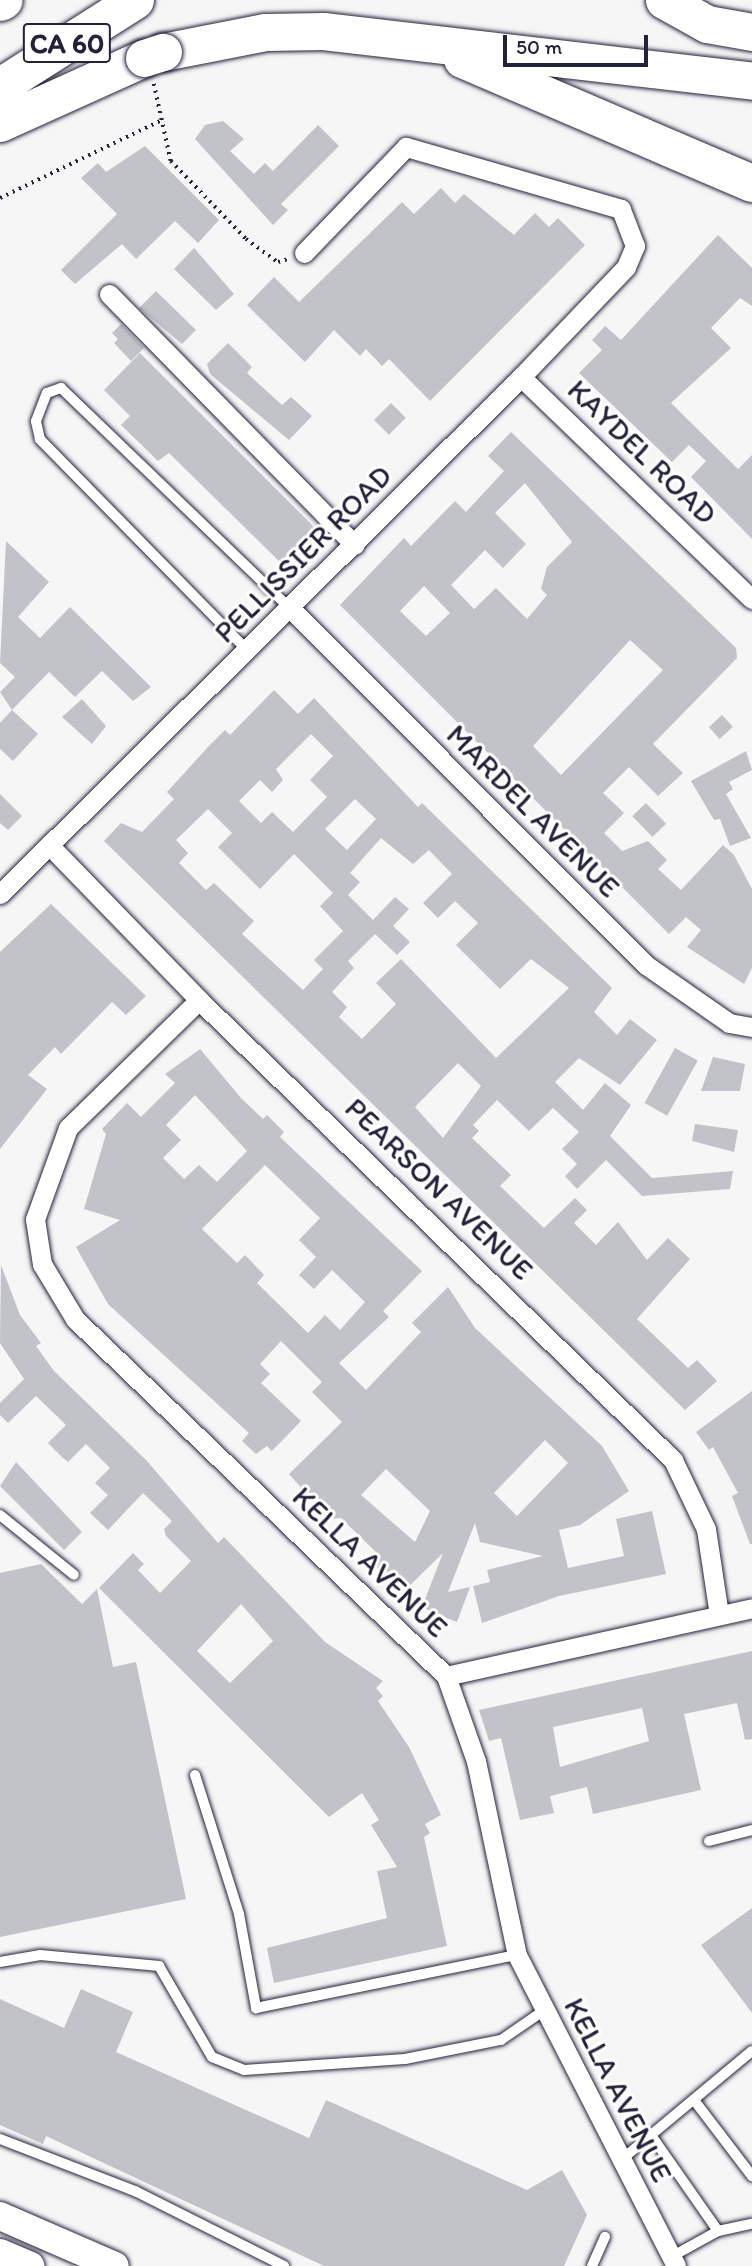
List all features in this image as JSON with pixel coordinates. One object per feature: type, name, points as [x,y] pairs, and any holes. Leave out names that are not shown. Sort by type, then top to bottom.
[{"type":"highway","name":"CA 60","points":[[0,86],[135,0]]},
{"type":"highway","points":[[664,0],[707,24],[752,32]]},
{"type":"highway","points":[[0,123],[153,64],[265,32],[395,37],[752,81]]},
{"type":"highway","points":[[395,37],[499,71],[752,183]]},
{"type":"main road","points":[[0,2216],[115,2266]]},
{"type":"main road","points":[[0,2253],[30,2266]]},
{"type":"street","name":"PELLISSIER ROAD","points":[[0,894],[291,609],[520,377],[626,267],[635,246],[621,209],[406,147],[304,253]]},
{"type":"street","points":[[109,294],[355,545]]},
{"type":"street","name":"KAYDEL ROAD","points":[[520,377],[752,599]]},
{"type":"street","name":"MARDEL AVENUE","points":[[291,609],[646,965],[729,1023],[752,1027]]},
{"type":"street","name":"PEARSON AVENUE","points":[[49,845],[199,1000],[673,1460],[706,1529],[719,1615]]},
{"type":"street","name":"KELLA AVENUE","points":[[199,1000],[68,1128],[35,1219],[42,1264],[75,1319],[446,1676],[476,1761],[517,1955],[543,2011],[673,2261]]},
{"type":"street","points":[[446,1676],[752,1608]]},
{"type":"lane","points":[[248,651],[40,439],[36,421],[47,393],[61,388],[291,609]]},
{"type":"lane","points":[[0,1515],[74,1575]]},
{"type":"lane","points":[[195,1775],[239,1914],[256,2008],[517,1955]]},
{"type":"lane","points":[[709,1841],[752,1830]]},
{"type":"lane","points":[[0,1962],[40,1955],[159,1966],[212,2057],[244,2070],[405,2059],[501,2040],[543,2011]]},
{"type":"lane","points":[[621,2161],[752,2051]]},
{"type":"lane","points":[[694,2100],[752,2176]]},
{"type":"lane","points":[[651,2135],[718,2231]]},
{"type":"lane","points":[[0,2139],[135,2192],[284,2266]]},
{"type":"lane","points":[[673,2261],[718,2231],[752,2224]]},
{"type":"lane","points":[[592,2266],[606,2237]]},
{"type":"path","points":[[153,64],[160,121],[171,161],[246,239],[278,262],[304,253]]},
{"type":"path","points":[[0,198],[160,121]]},
{"type":"building","points":[[223,121],[244,139],[230,151],[254,174],[265,163],[273,171],[318,125],[339,146],[281,204],[288,210],[273,225],[195,139],[205,125]]},
{"type":"building","points":[[145,146],[219,220],[198,243],[175,221],[136,259],[122,244],[75,284],[61,270],[117,214],[81,178],[98,163],[106,172]]},
{"type":"building","points":[[441,188],[455,203],[464,194],[514,235],[535,213],[549,227],[558,218],[585,245],[430,401],[389,359],[382,366],[366,349],[360,356],[334,330],[305,362],[247,305],[274,277],[299,302],[402,202],[414,214]]},
{"type":"building","points":[[718,235],[752,268],[752,306],[740,298],[711,328],[731,348],[671,403],[738,469],[752,455],[752,539],[691,477],[706,461],[689,445],[672,462],[579,373],[602,350],[592,340],[605,326],[621,340]]},
{"type":"building","points":[[194,248],[234,294],[216,310],[174,269]]},
{"type":"building","points":[[156,291],[196,330],[182,344],[139,308]]},
{"type":"building","points":[[121,324],[144,348],[131,361],[114,343],[118,339],[112,333]]},
{"type":"building","points":[[228,343],[252,367],[247,373],[282,405],[291,397],[312,416],[289,440],[210,374],[207,364]]},
{"type":"building","points":[[140,353],[321,534],[284,566],[169,453],[158,461],[121,425],[130,416],[104,390]]},
{"type":"building","points":[[391,403],[406,418],[389,435],[374,420]]},
{"type":"building","points":[[511,432],[736,648],[737,658],[653,744],[683,773],[658,796],[629,767],[603,793],[624,813],[604,833],[622,851],[648,841],[667,860],[658,869],[681,890],[723,845],[734,855],[752,889],[752,968],[744,984],[687,947],[701,930],[686,917],[669,934],[340,605],[404,538],[411,546],[455,501],[466,512],[504,471],[488,456]],"holes":[[[525,483],[572,542],[547,567],[541,589],[547,595],[527,619],[496,588],[474,609],[451,585],[485,550],[503,568],[526,544],[495,513]],[[424,586],[450,613],[426,636],[400,611]],[[630,640],[663,670],[561,775],[533,746]]]},
{"type":"building","points":[[6,541],[49,582],[18,617],[40,638],[70,607],[151,687],[133,701],[102,671],[75,697],[49,672],[12,710],[0,692],[15,677],[0,663]]},
{"type":"building","points":[[274,690],[298,714],[314,698],[418,807],[422,803],[612,988],[594,1012],[617,1035],[630,1019],[657,1040],[620,1085],[579,1058],[555,1082],[583,1110],[605,1083],[631,1105],[610,1136],[652,1178],[733,1171],[730,1189],[642,1196],[606,1160],[577,1189],[565,1176],[577,1164],[562,1149],[579,1132],[553,1108],[529,1131],[497,1100],[473,1125],[479,1131],[472,1138],[511,1175],[500,1186],[544,1228],[575,1198],[587,1210],[574,1223],[596,1245],[618,1222],[647,1260],[668,1238],[690,1259],[637,1319],[688,1368],[697,1360],[717,1381],[685,1410],[104,841],[121,823],[142,832],[174,799],[167,792],[225,730],[230,735]],"holes":[[[311,734],[333,756],[310,780],[327,797],[293,832],[272,812],[261,823],[239,801],[260,780],[272,792],[283,780],[276,769]],[[355,799],[376,819],[347,850],[325,829]],[[208,809],[232,833],[218,847],[260,889],[294,854],[333,893],[320,906],[343,931],[314,960],[323,969],[303,990],[242,934],[254,921],[214,883],[206,890],[179,863],[188,853],[176,840]],[[381,838],[413,864],[429,850],[452,874],[423,903],[438,918],[455,901],[478,923],[456,945],[500,989],[531,959],[569,988],[496,1058],[401,959],[376,983],[396,1004],[362,1039],[339,1017],[347,1007],[332,992],[354,968],[348,961],[375,934],[397,955],[410,942],[393,926],[409,909],[395,897],[373,920],[348,895],[360,882],[350,873]],[[458,1063],[481,1086],[443,1138],[415,1107]]]},
{"type":"building","points":[[82,699],[106,726],[92,744],[62,717]]},
{"type":"building","points":[[12,710],[38,734],[13,761],[0,749],[0,723]]},
{"type":"building","points":[[722,715],[733,727],[720,739],[709,727]]},
{"type":"building","points":[[746,751],[752,770],[729,782],[733,789],[726,794],[751,838],[730,846],[720,819],[714,820],[691,781]]},
{"type":"building","points":[[0,794],[22,816],[8,830],[0,823]]},
{"type":"building","points":[[646,803],[666,824],[652,837],[632,816]]},
{"type":"building","points":[[51,904],[146,996],[126,1015],[112,1002],[61,1054],[55,1047],[28,1075],[47,1089],[0,1149],[0,952]]},
{"type":"building","points":[[675,1048],[698,1061],[667,1116],[644,1103]]},
{"type":"building","points":[[200,1049],[241,1098],[263,1119],[267,1115],[284,1132],[280,1137],[422,1271],[383,1311],[389,1317],[339,1363],[366,1390],[421,1332],[412,1323],[448,1287],[475,1328],[602,1446],[629,1491],[580,1525],[559,1530],[568,1568],[624,1556],[616,1519],[652,1511],[666,1574],[559,1596],[482,1623],[473,1586],[490,1582],[487,1570],[543,1556],[480,1542],[475,1523],[448,1592],[470,1587],[457,1622],[422,1607],[443,1553],[402,1593],[374,1564],[381,1557],[341,1518],[329,1519],[289,1474],[342,1422],[312,1392],[322,1382],[281,1341],[260,1364],[270,1374],[261,1383],[301,1421],[272,1451],[267,1446],[256,1454],[242,1441],[249,1433],[108,1304],[76,1247],[120,1220],[84,1209],[106,1134],[102,1129],[127,1103],[141,1117],[175,1083],[165,1074]],"holes":[[[195,1095],[247,1151],[217,1182],[199,1165],[184,1179],[163,1158],[181,1140],[166,1125]],[[265,1165],[320,1218],[299,1240],[316,1257],[299,1275],[314,1289],[332,1270],[365,1302],[340,1330],[325,1315],[308,1333],[257,1283],[264,1275],[245,1255],[237,1263],[202,1229]],[[545,1440],[568,1463],[517,1516],[494,1493]],[[386,1469],[430,1511],[415,1542],[361,1495]]]},
{"type":"building","points":[[713,1057],[745,1064],[740,1091],[701,1091]]},
{"type":"building","points":[[695,1124],[738,1130],[734,1152],[692,1141]]},
{"type":"building","points":[[1,1265],[20,1315],[41,1343],[36,1346],[54,1371],[146,1460],[218,1543],[224,1537],[325,1642],[383,1681],[376,1688],[383,1696],[378,1701],[409,1747],[441,1815],[425,1824],[430,1833],[424,1837],[447,1946],[274,1983],[267,1948],[387,1918],[377,1871],[397,1867],[371,1825],[379,1820],[362,1793],[329,1817],[99,1588],[133,1553],[144,1564],[138,1570],[160,1593],[191,1561],[166,1536],[164,1529],[172,1521],[143,1493],[108,1530],[90,1513],[108,1495],[95,1483],[110,1468],[86,1444],[68,1462],[63,1458],[48,1443],[66,1425],[36,1396],[8,1423],[0,1415],[0,1403],[24,1379],[0,1343]],"holes":[[[241,1604],[273,1641],[230,1683],[197,1651]]]},
{"type":"building","points":[[752,1391],[750,1544],[732,1496],[738,1493],[713,1447],[709,1450],[696,1432]]},
{"type":"building","points":[[16,1462],[82,1532],[64,1550],[0,1486]]},
{"type":"building","points":[[41,1564],[82,1604],[97,1589],[113,1667],[136,1662],[186,1899],[0,1937],[0,1573]]},
{"type":"building","points":[[752,1651],[752,1739],[745,1740],[737,1703],[684,1714],[701,1790],[593,1814],[587,1787],[550,1796],[554,1813],[520,1820],[501,1738],[489,1741],[479,1710]],"holes":[[[642,1708],[649,1741],[560,1767],[553,1727]]]},
{"type":"building","points":[[752,1908],[752,2013],[701,1945]]},
{"type":"building","points":[[81,1989],[133,2012],[116,2052],[309,2138],[326,2100],[527,2190],[562,2170],[587,2215],[564,2266],[324,2266],[46,2136],[43,2144],[0,2125],[0,1999],[64,2028]]}]
